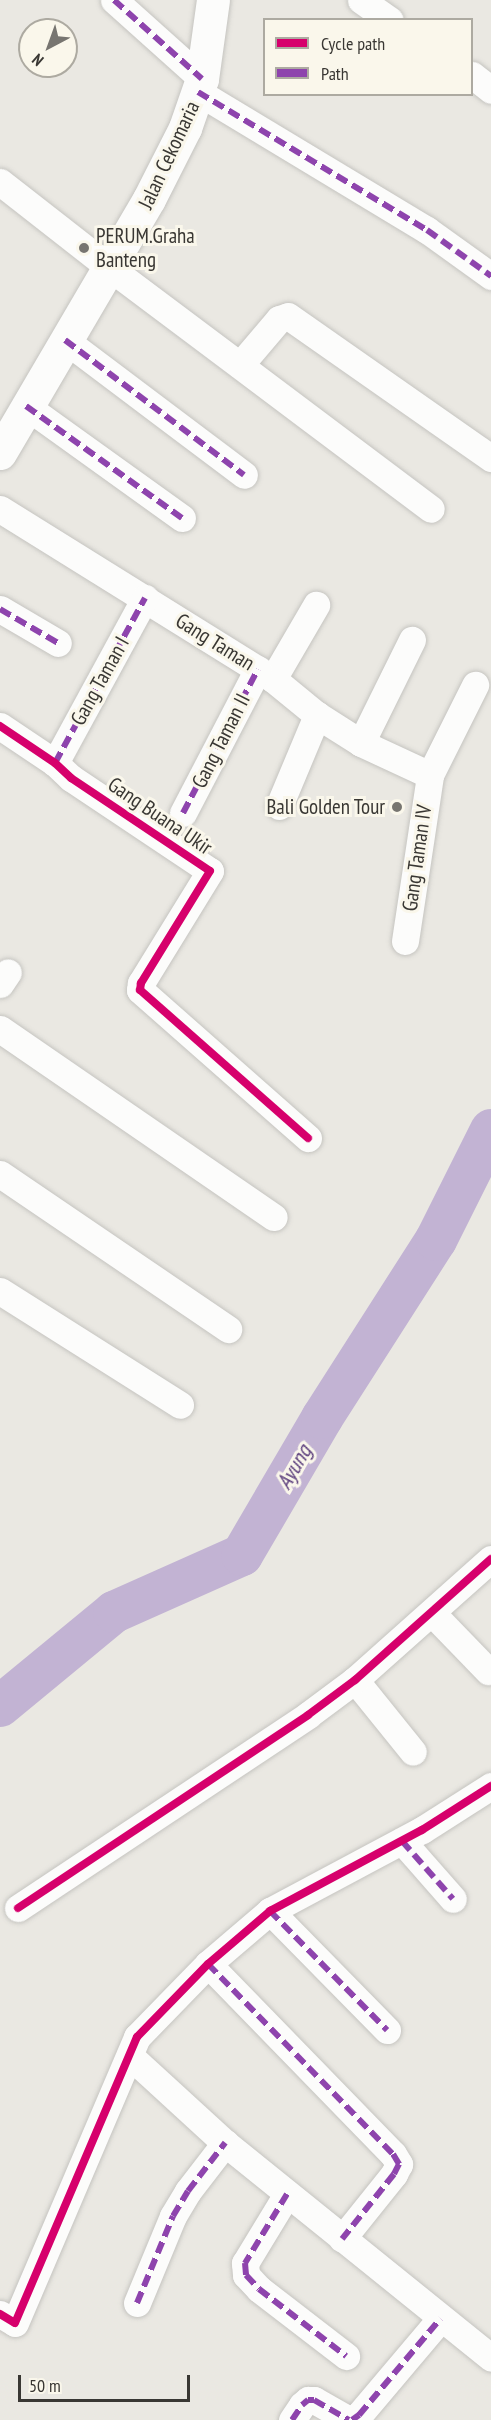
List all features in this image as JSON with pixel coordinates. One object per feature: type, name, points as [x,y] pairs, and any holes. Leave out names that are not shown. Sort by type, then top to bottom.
[{"type":"street","points":[[114,0],[200,85],[427,230],[491,276]]},
{"type":"street","name":"Jalan Cekomaria","points":[[0,453],[65,340],[110,268],[172,154],[200,85],[213,0]]},
{"type":"street","points":[[361,0],[387,18]]},
{"type":"street","points":[[473,76],[491,90]]},
{"type":"street","points":[[0,182],[110,268],[430,509]]},
{"type":"street","points":[[240,365],[279,319],[288,316],[491,459]]},
{"type":"street","points":[[65,340],[244,475]]},
{"type":"street","points":[[26,406],[182,518]]},
{"type":"street","name":"Gang Taman","points":[[0,509],[265,674],[317,715],[361,743],[430,775]]},
{"type":"street","name":"Gang Taman I","points":[[55,763],[145,598]]},
{"type":"street","name":"Gang Taman II","points":[[183,813],[265,674],[316,605]]},
{"type":"street","points":[[0,609],[58,643]]},
{"type":"street","points":[[361,743],[412,640]]},
{"type":"street","name":"Gang Taman IV","points":[[405,941],[430,775],[475,685]]},
{"type":"street","points":[[279,806],[317,715]]},
{"type":"street","name":"Gang Buana Ukir","points":[[0,726],[55,763],[71,778],[210,871],[141,982],[140,990],[308,1138]]},
{"type":"street","points":[[0,1029],[274,1217]]},
{"type":"street","points":[[0,1174],[228,1329]]},
{"type":"street","points":[[0,1291],[180,1405]]},
{"type":"street","points":[[18,1908],[308,1715],[355,1680],[491,1559]]},
{"type":"street","points":[[432,1613],[488,1671]]},
{"type":"street","points":[[355,1680],[413,1752]]},
{"type":"street","points":[[0,2314],[15,2323],[137,2037],[208,1964],[270,1911],[402,1841],[491,1786]]},
{"type":"street","points":[[402,1841],[453,1899]]},
{"type":"street","points":[[270,1911],[387,2030]]},
{"type":"street","points":[[208,1964],[393,2154],[399,2164],[342,2239]]},
{"type":"street","points":[[130,2056],[225,2143],[491,2358]]},
{"type":"street","points":[[137,2303],[173,2216],[188,2191],[225,2143]]},
{"type":"street","points":[[287,2194],[245,2263],[246,2275],[259,2289],[346,2356]]},
{"type":"street","points":[[292,2420],[308,2400],[314,2400],[351,2420],[359,2415],[440,2319]]},
{"type":"waterway","name":"Ayung","points":[[0,1706],[114,1612],[242,1555],[322,1418],[436,1240],[491,1130]]},
{"type":"marked path","points":[[114,0],[202,79]]},
{"type":"marked path","points":[[198,92],[427,230],[491,276]]},
{"type":"marked path","points":[[65,340],[244,475]]},
{"type":"marked path","points":[[26,406],[182,518]]},
{"type":"marked path","points":[[55,763],[145,598]]},
{"type":"marked path","points":[[0,609],[58,643]]},
{"type":"marked path","points":[[183,813],[258,669]]},
{"type":"marked path","points":[[402,1841],[453,1899]]},
{"type":"marked path","points":[[270,1911],[387,2030]]},
{"type":"marked path","points":[[208,1964],[393,2154],[399,2164],[394,2174],[342,2239]]},
{"type":"marked path","points":[[137,2303],[173,2216],[188,2191],[225,2143]]},
{"type":"marked path","points":[[287,2194],[245,2263],[246,2275],[259,2289],[346,2356]]},
{"type":"marked path","points":[[352,2420],[359,2415],[440,2319]]},
{"type":"marked path","points":[[292,2420],[308,2400],[314,2400],[349,2420]]},
{"type":"cycle path","points":[[0,726],[55,763],[71,778],[210,871],[141,983],[140,990],[308,1138]]},
{"type":"cycle path","points":[[18,1908],[308,1715],[355,1680],[491,1559]]},
{"type":"cycle path","points":[[0,2314],[15,2323],[137,2037],[208,1964],[270,1911],[422,1830],[491,1786]]},
{"type":"place","name":"PERUM.Graha Banteng","points":[[84,248]]},
{"type":"place","name":"Bali Golden Tour","points":[[397,807]]}]
